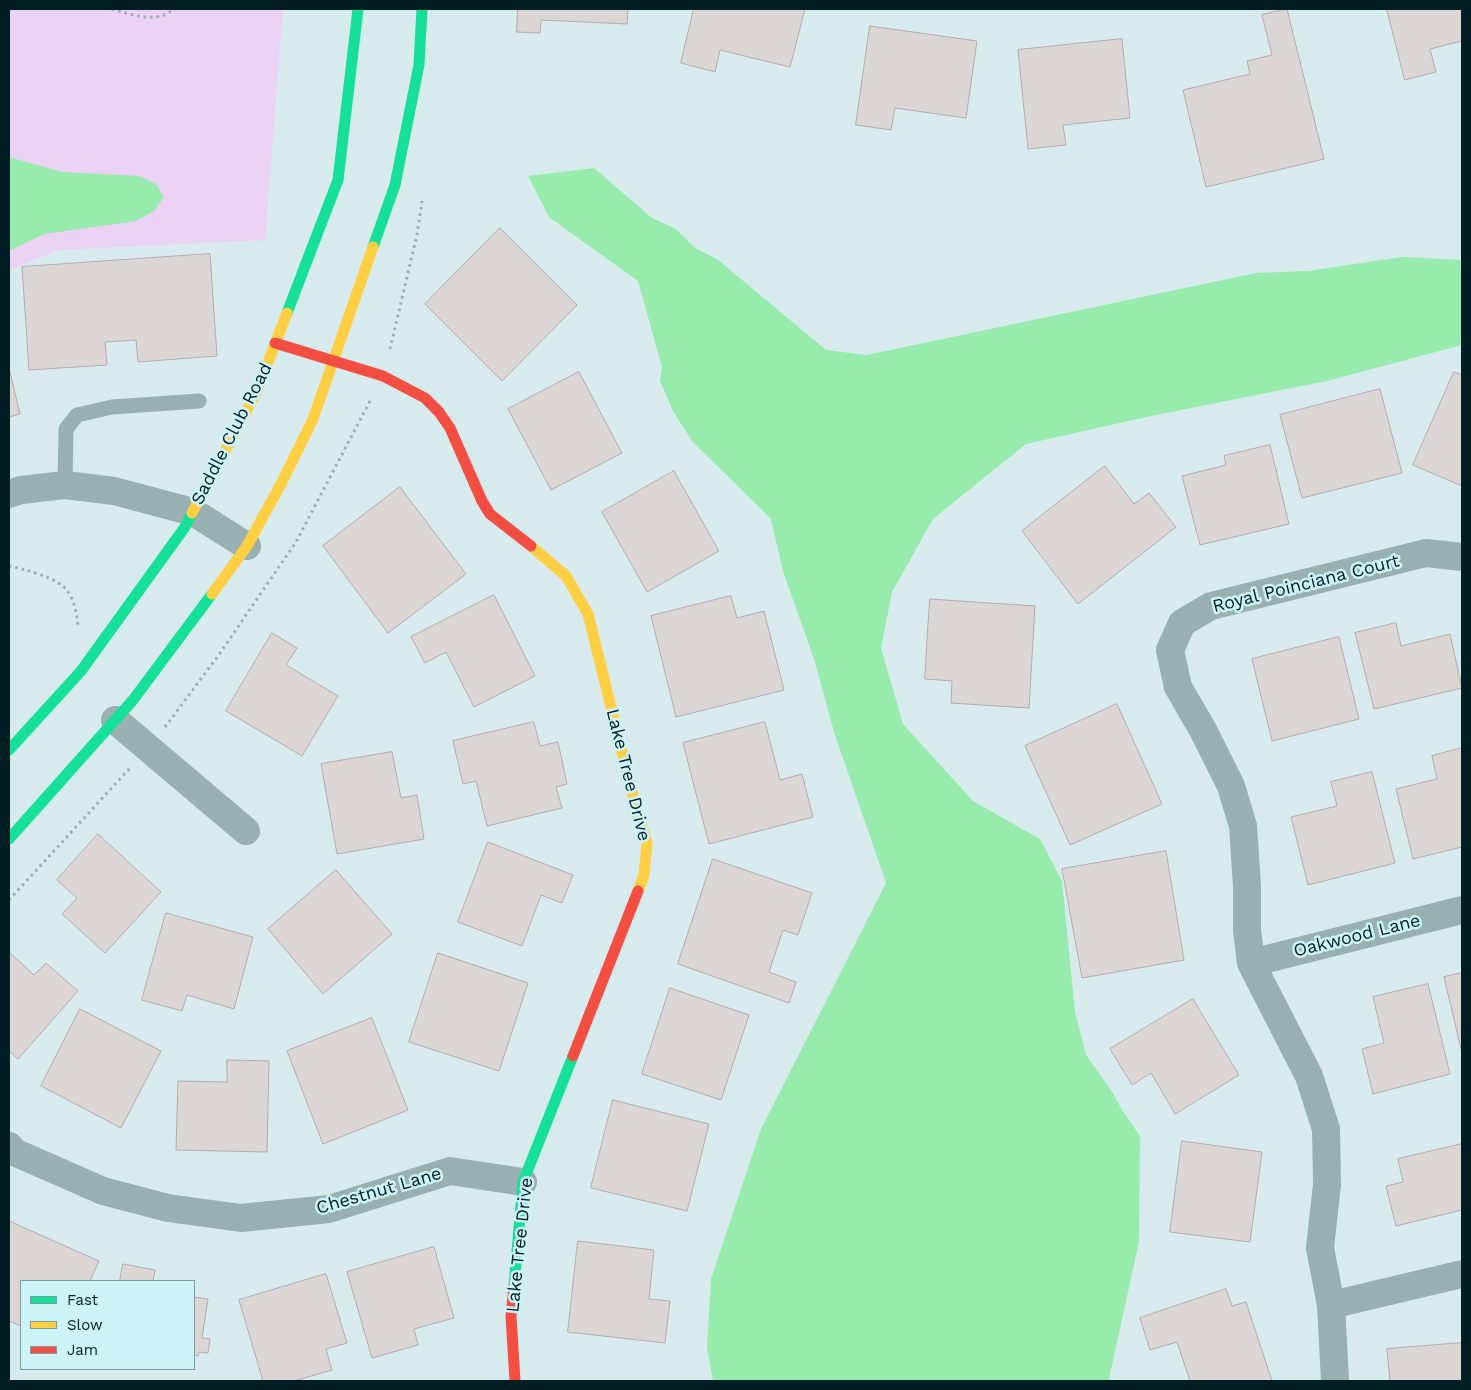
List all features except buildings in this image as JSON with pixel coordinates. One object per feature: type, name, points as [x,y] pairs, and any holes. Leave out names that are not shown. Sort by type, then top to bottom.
[{"type":"street","name":"Saddle Club Road","points":[[9,750],[81,671],[185,527],[257,391],[338,180],[358,9]]},
{"type":"street","points":[[9,839],[133,700],[247,546],[313,419],[395,185],[418,65],[422,9]]},
{"type":"street","name":"Lake Tree Drive","points":[[275,343],[383,376],[425,398],[439,412],[450,428],[482,501],[490,514],[566,576],[588,614],[637,812],[647,843],[644,875],[523,1182],[511,1316],[515,1381]]},
{"type":"street","points":[[9,494],[21,490],[65,486],[114,491],[193,512],[247,546]]},
{"type":"street","name":"Royal Poinciana Court","points":[[1251,963],[1243,826],[1231,786],[1203,730],[1178,687],[1170,650],[1182,623],[1211,606],[1426,554],[1462,558]]},
{"type":"street","points":[[115,720],[246,831]]},
{"type":"street","name":"Oakwood Lane","points":[[1251,963],[1462,910]]},
{"type":"street","points":[[1251,963],[1309,1076],[1326,1129],[1326,1184],[1320,1248],[1331,1305],[1335,1381]]},
{"type":"street","name":"Chestnut Lane","points":[[11,1152],[103,1191],[168,1208],[241,1218],[329,1209],[450,1171],[523,1182]]},
{"type":"street","points":[[1331,1305],[1462,1274]]},
{"type":"lane","points":[[65,486],[66,429],[77,415],[112,408],[199,401]]},
{"type":"path","points":[[112,9],[150,17],[160,17],[175,9]]},
{"type":"path","points":[[9,900],[149,748],[218,656],[296,542],[383,376]]},
{"type":"path","points":[[9,566],[55,581],[68,592],[76,611],[78,634]]},
{"type":"shaded area","points":[[9,9],[283,9],[265,240],[58,250],[9,270]]},
{"type":"shaded area","points":[[9,157],[62,172],[139,176],[156,184],[164,197],[154,211],[136,221],[44,234],[9,251]]},
{"type":"shaded area","points":[[594,168],[652,218],[676,229],[695,248],[717,259],[826,350],[867,355],[1256,273],[1308,271],[1401,257],[1462,260],[1462,345],[1327,381],[1151,416],[1026,444],[933,519],[892,592],[881,648],[903,724],[973,801],[1040,839],[1062,881],[1075,1012],[1086,1055],[1140,1136],[1139,1242],[1109,1381],[713,1381],[707,1348],[711,1279],[761,1129],[886,883],[834,732],[815,662],[783,571],[771,519],[692,441],[673,411],[660,381],[662,367],[638,281],[549,217],[528,176]]},
{"type":"traffic: fast","points":[[287,313],[338,180],[358,9]]},
{"type":"traffic: fast","points":[[373,247],[395,185],[419,65],[422,9]]},
{"type":"traffic: fast","points":[[9,750],[81,671],[185,527],[192,513]]},
{"type":"traffic: fast","points":[[9,839],[133,700],[212,594]]},
{"type":"traffic: fast","points":[[514,1286],[523,1182],[573,1056]]},
{"type":"traffic: slow","points":[[212,594],[247,546],[281,484],[313,419],[373,247]]},
{"type":"traffic: slow","points":[[192,513],[257,391],[287,313]]},
{"type":"traffic: slow","points":[[531,546],[566,576],[588,614],[637,812],[647,843],[644,875],[638,891]]},
{"type":"traffic: jam","points":[[275,343],[383,376],[425,398],[439,412],[450,428],[482,501],[490,514],[531,546]]},
{"type":"traffic: jam","points":[[573,1056],[638,891]]},
{"type":"traffic: jam","points":[[514,1286],[511,1316],[515,1381]]}]
